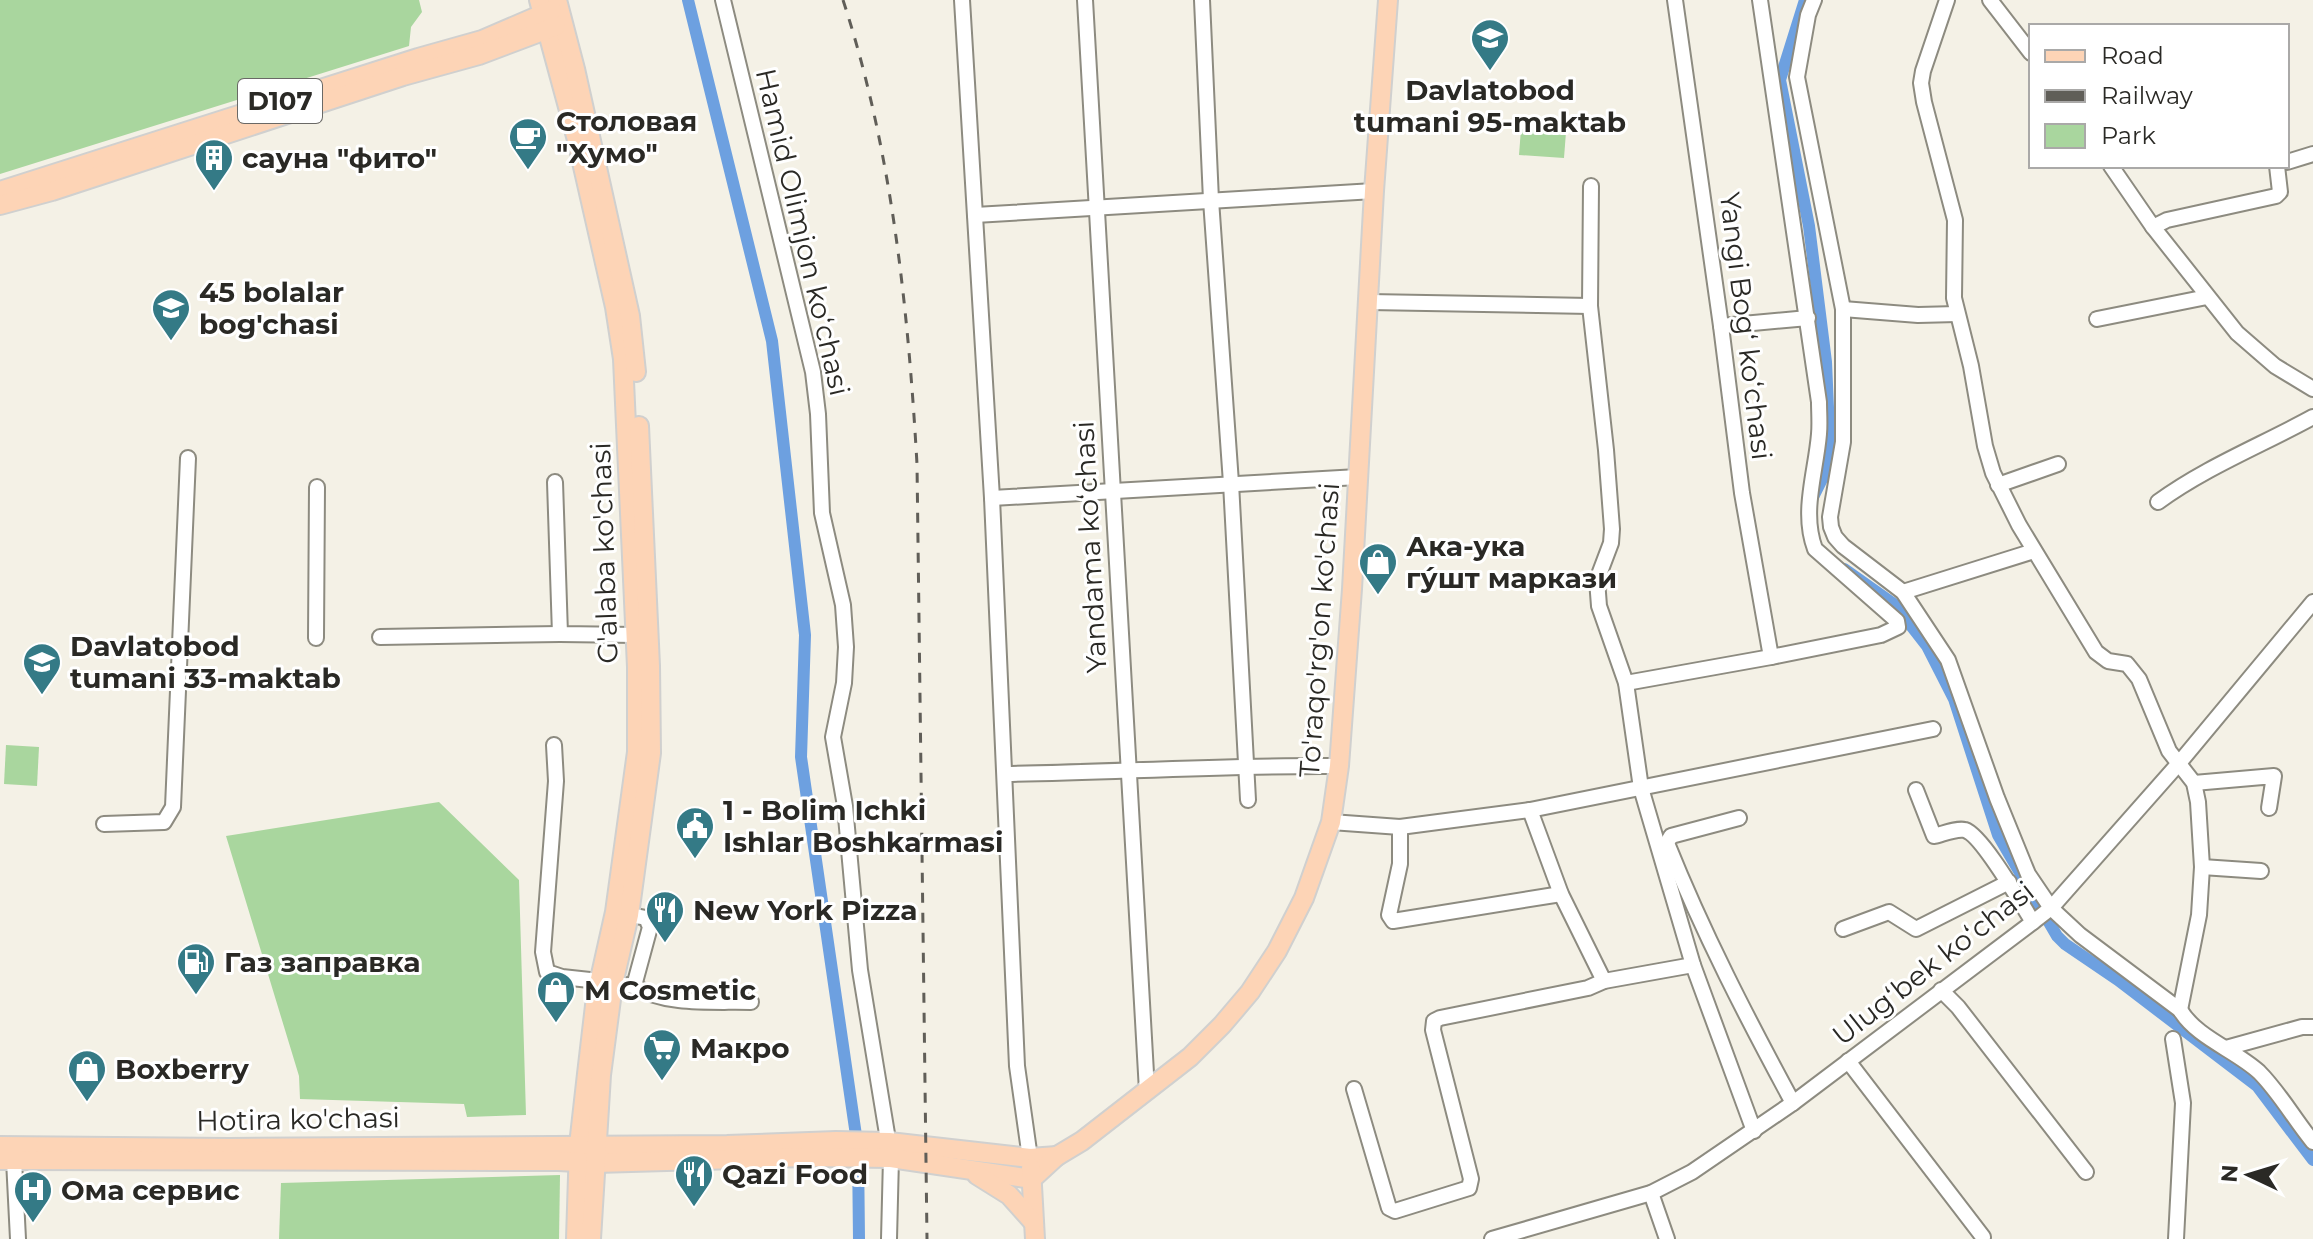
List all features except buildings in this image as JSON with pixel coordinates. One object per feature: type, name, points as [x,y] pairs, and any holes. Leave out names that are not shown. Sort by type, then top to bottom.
[{"type":"main road","name":"To'raqo'rg'on ko'chasi","points":[[1032,1179],[1057,1156],[1082,1141],[1190,1057],[1250,992],[1277,951],[1304,898],[1331,822],[1339,766],[1388,0]]},
{"type":"main road","name":"D107","points":[[0,191],[482,40],[551,12]]},
{"type":"main road","name":"D107","points":[[0,205],[52,191],[403,76],[479,55],[551,12]]},
{"type":"main road","name":"G'alaba ko'chasi","points":[[551,12],[575,69],[609,251],[623,359],[636,635],[636,773],[622,914]]},
{"type":"main road","name":"G'alaba ko'chasi","points":[[588,1154],[590,1110],[606,982],[650,775],[650,666],[634,339],[609,251]]},
{"type":"main road","name":"Hotira ko'chasi","points":[[0,1146],[588,1154]]},
{"type":"main road","points":[[588,1154],[890,1150],[968,1169],[1032,1179]]},
{"type":"main road","name":"To'raqo'rg'on ko'chasi","points":[[890,1150],[1030,1158],[1057,1156]]},
{"type":"main road","points":[[576,1239],[588,1154]]},
{"type":"main road","points":[[588,1154],[591,1239]]},
{"type":"main road","name":"Hotira ko'chasi","points":[[7,1160],[588,1154]]},
{"type":"main road","points":[[1030,1158],[1034,1231]]},
{"type":"main road","points":[[968,1169],[1009,1195],[1034,1231]]},
{"type":"street","name":"Hamid Olimjon koʻchasi","points":[[723,0],[813,372],[822,513],[843,605],[846,647],[844,683],[833,737],[845,806],[860,970],[890,1150],[889,1239]]},
{"type":"street","points":[[962,0],[992,498],[1017,1066],[1030,1158]]},
{"type":"street","name":"Yandama koʻchasi","points":[[1085,0],[1147,1091]]},
{"type":"street","points":[[1202,0],[1211,200],[1231,483],[1248,800]]},
{"type":"street","name":"Yangi Bogʻ koʻchasi","points":[[1675,0],[1742,493],[1771,657]]},
{"type":"street","points":[[1626,683],[1881,635],[1898,627],[1897,621],[1815,549],[1809,533],[1808,518],[1820,431],[1819,402],[1760,0]]},
{"type":"street","points":[[1814,0],[1808,15],[1797,77],[1843,309],[1843,442],[1830,517],[1835,537],[1903,592],[1948,660],[1997,798],[2028,874],[2051,908],[2080,935],[2180,1010],[2199,1030],[2258,1071],[2313,1142]]},
{"type":"street","points":[[1947,0],[1921,83],[1955,220],[1952,284],[1985,446],[1998,485],[2096,652],[2108,661],[2127,664],[2139,679],[2163,739],[2194,783],[2202,867],[2199,915],[2180,1010]]},
{"type":"street","points":[[1990,0],[2029,50]]},
{"type":"street","points":[[2289,161],[2313,154]]},
{"type":"street","points":[[2112,168],[2153,227],[2237,333],[2275,366],[2313,389]]},
{"type":"street","points":[[2153,227],[2167,220],[2276,196],[2280,192],[2277,168]]},
{"type":"street","points":[[1591,186],[1590,306],[1612,529],[1611,543],[1597,580],[1599,606],[1626,683],[1641,788],[1693,965],[1754,1131]]},
{"type":"street","points":[[975,215],[1374,191]]},
{"type":"street","points":[[2097,319],[2207,297]]},
{"type":"street","points":[[1369,302],[1590,306]]},
{"type":"street","points":[[1843,309],[1918,315],[1957,314]]},
{"type":"street","points":[[1721,326],[1808,318]]},
{"type":"street","points":[[2158,502],[2219,465],[2313,417]]},
{"type":"street","points":[[104,824],[164,822],[173,807],[188,458]]},
{"type":"street","points":[[1998,485],[2058,464]]},
{"type":"street","points":[[992,498],[1358,477]]},
{"type":"street","points":[[555,482],[560,634]]},
{"type":"street","points":[[316,638],[317,487]]},
{"type":"street","points":[[1903,592],[2034,551]]},
{"type":"street","name":"Ulugʻbek koʻchasi","points":[[1492,1239],[1651,1193],[1692,1172],[1793,1103],[2033,922],[2051,908],[2180,762],[2313,602]]},
{"type":"street","points":[[380,637],[636,635]]},
{"type":"street","points":[[1331,822],[1400,827],[1530,810],[1933,729]]},
{"type":"street","points":[[554,745],[556,781],[543,952],[547,972],[562,977],[634,986],[668,998],[751,1002]]},
{"type":"street","points":[[1006,774],[1245,765],[1339,766]]},
{"type":"street","points":[[2194,783],[2274,776],[2269,808]]},
{"type":"street","points":[[1916,790],[1934,836],[1959,830],[1969,832],[2009,882],[2033,922]]},
{"type":"street","points":[[1530,810],[1561,894],[1604,981]]},
{"type":"street","points":[[1739,818],[1671,836],[1667,843],[1691,905],[1793,1103]]},
{"type":"street","points":[[1400,827],[1400,864],[1389,915],[1393,921],[1561,894]]},
{"type":"street","points":[[2202,867],[2261,871]]},
{"type":"street","points":[[1843,929],[1889,912],[1916,929],[2009,882]]},
{"type":"street","points":[[622,914],[646,918],[650,922],[634,986]]},
{"type":"street","points":[[1354,1089],[1389,1208],[1395,1211],[1457,1193],[1469,1188],[1471,1179],[1433,1030],[1434,1021],[1588,988],[1604,981],[1693,965]]},
{"type":"street","points":[[1941,990],[1958,1007],[2086,1172]]},
{"type":"street","points":[[2226,1048],[2302,1027],[2313,1027]]},
{"type":"street","points":[[2173,1039],[2183,1103],[2176,1239]]},
{"type":"street","points":[[1848,1061],[1983,1237]]},
{"type":"street","points":[[7,1160],[18,1239]]},
{"type":"street","points":[[1651,1193],[1667,1239]]},
{"type":"green space","points":[[0,0],[419,0],[422,12],[411,27],[409,46],[0,174]]},
{"type":"green space","points":[[1521,129],[1566,132],[1564,158],[1519,155]]},
{"type":"green space","points":[[6,745],[39,747],[37,786],[4,784]]},
{"type":"green space","points":[[439,802],[519,880],[526,1115],[467,1117],[464,1104],[300,1099],[299,1076],[226,836]]},
{"type":"green space","points":[[560,1175],[559,1239],[279,1239],[281,1183]]},
{"type":"waterway","points":[[688,0],[772,341],[805,635],[801,757],[858,1149],[859,1239]]},
{"type":"waterway","points":[[1805,0],[1780,80],[1809,226],[1826,362],[1830,453],[1826,471],[1813,497]]},
{"type":"waterway","points":[[1844,569],[1895,605],[1927,646],[1954,699],[1998,835],[2057,936],[2257,1086],[2313,1160]]},
{"type":"railway","points":[[843,0],[860,57],[886,172],[903,288],[913,405],[917,464],[927,1239]]},
{"type":"place","name":"Davlatobod tumani 95-maktab","points":[[1490,72]]},
{"type":"place","name":"Столовая \"Хумо\"","points":[[528,171]]},
{"type":"place","name":"сауна \"фито\"","points":[[214,192]]},
{"type":"place","name":"45 bolalar bog'chasi","points":[[171,342]]},
{"type":"place","name":"Ака-ука гу́шт маркази","points":[[1378,596]]},
{"type":"place","name":"Davlatobod tumani 33-maktab","points":[[42,696]]},
{"type":"place","name":"1 - Bolim Ichki Ishlar Boshkarmasi","points":[[695,860]]},
{"type":"place","name":"New York Pizza","points":[[665,944]]},
{"type":"place","name":"Газ заправка","points":[[196,996]]},
{"type":"place","name":"M Cosmetic","points":[[556,1024]]},
{"type":"place","name":"Макро","points":[[662,1082]]},
{"type":"place","name":"Boxberry","points":[[87,1103]]},
{"type":"place","name":"Qazi Food","points":[[694,1208]]},
{"type":"place","name":"Ома сервис","points":[[33,1224]]}]
